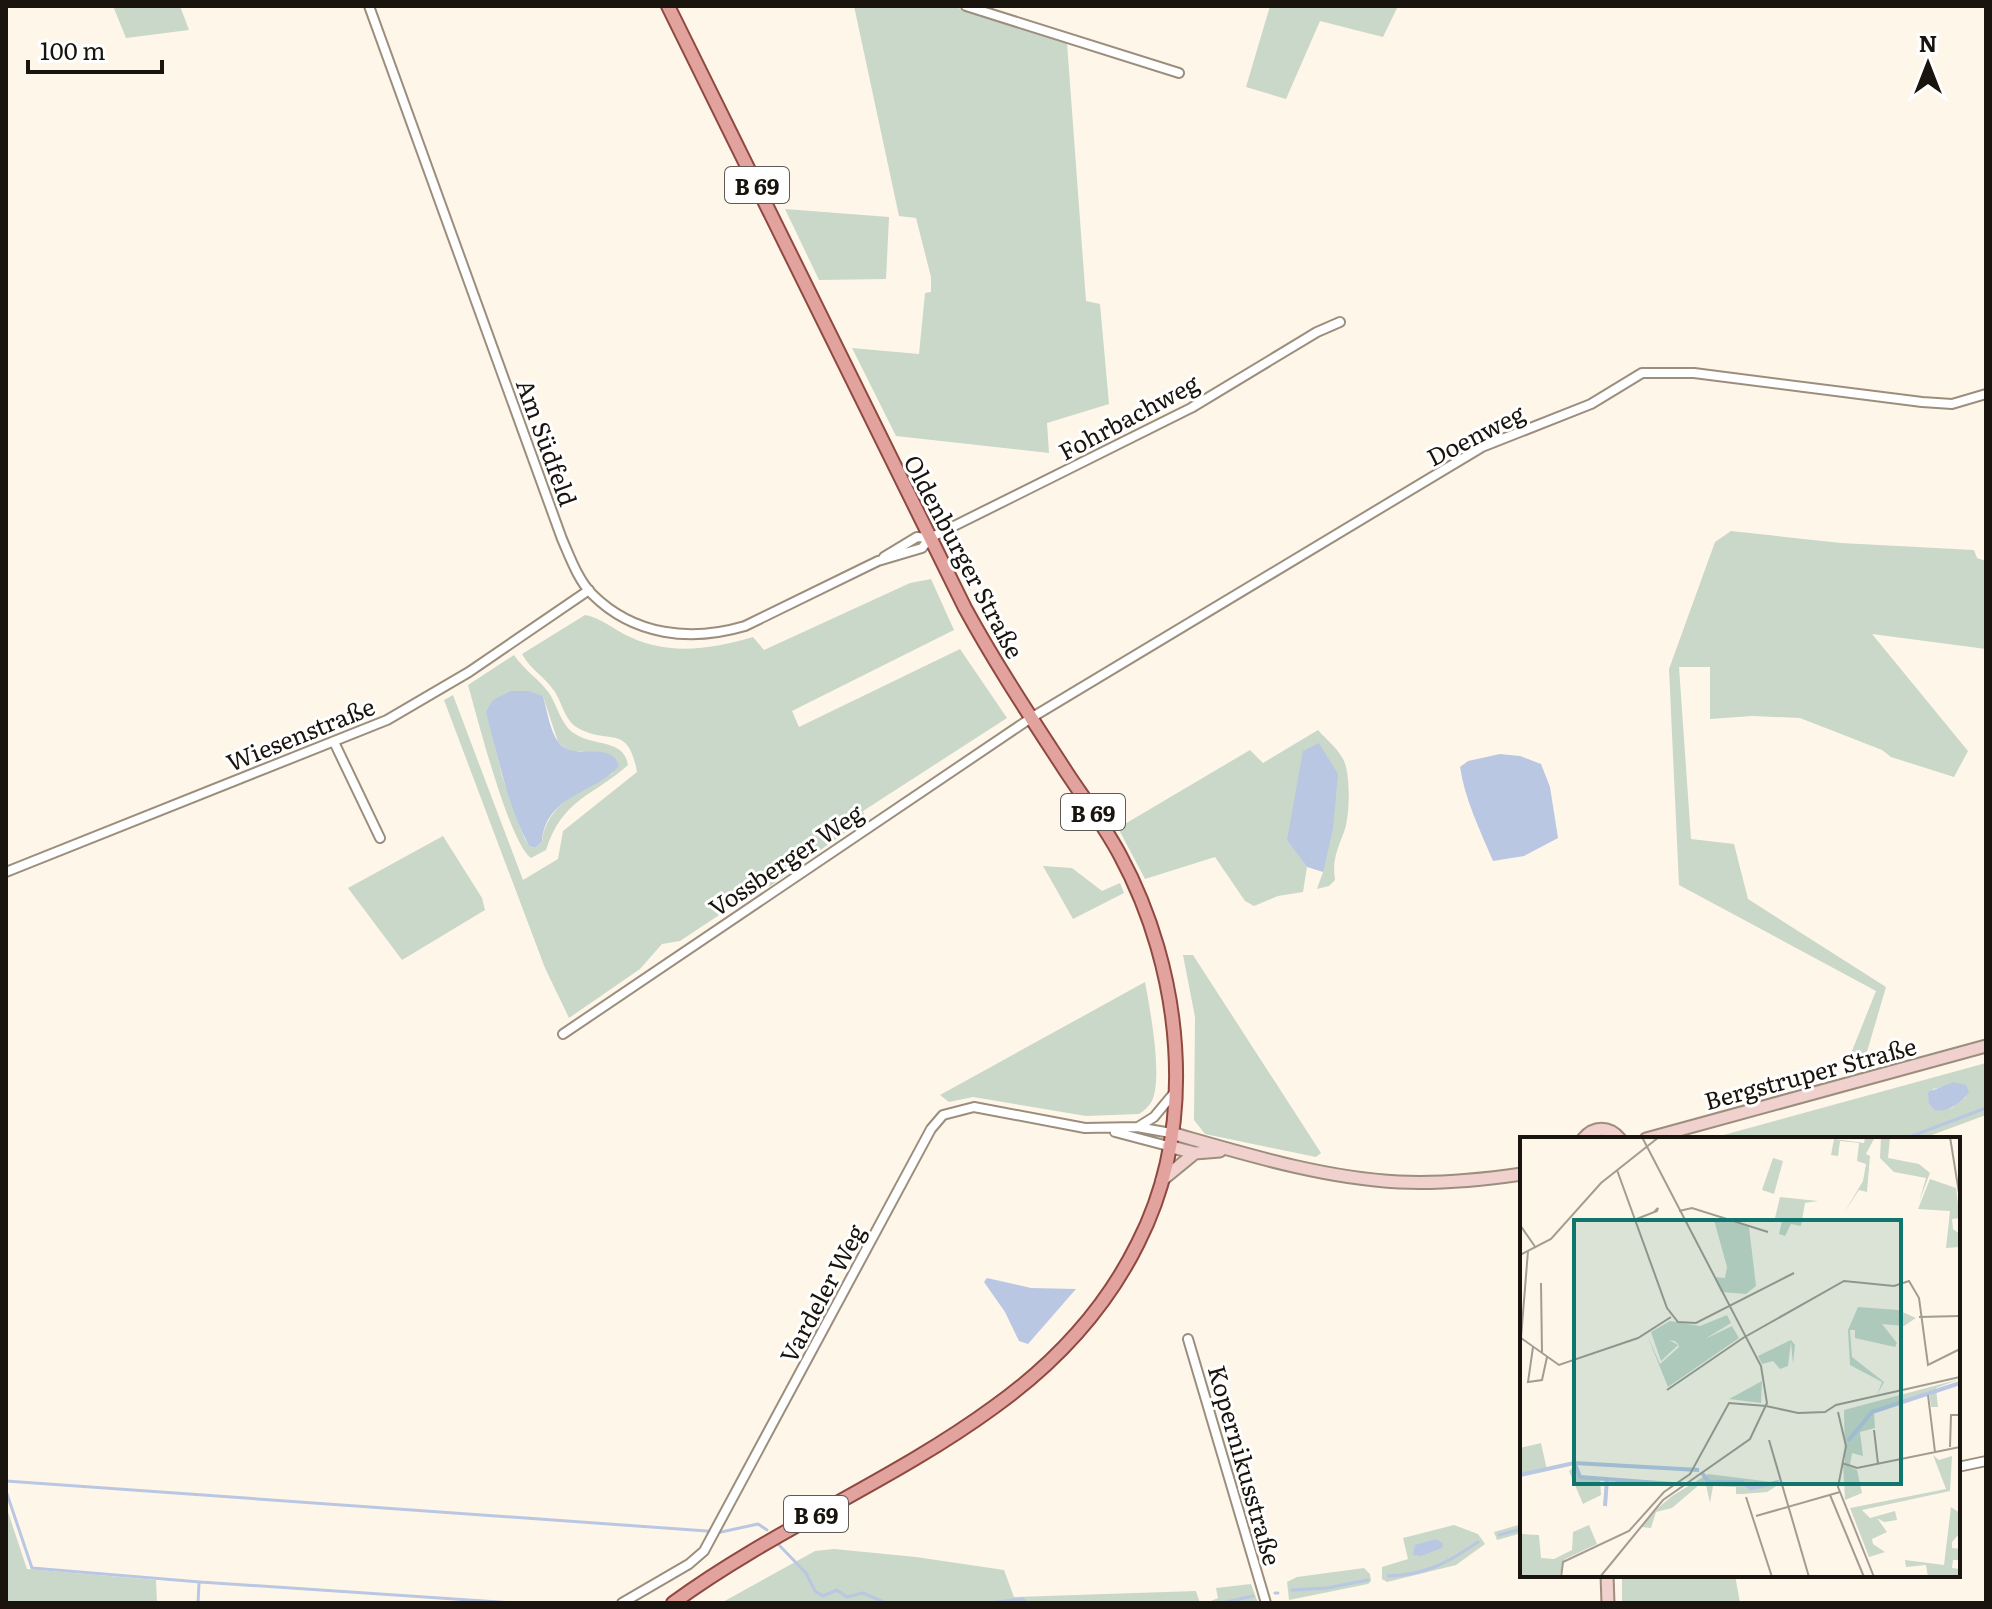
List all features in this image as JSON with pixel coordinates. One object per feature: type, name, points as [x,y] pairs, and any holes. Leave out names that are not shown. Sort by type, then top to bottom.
[{"type":"main road","name":"Oldenburger Straße","points":[[668,6],[985,645],[1120,855],[1148,918],[1160,952],[1172,1010],[1174,1092],[1169,1140]]},
{"type":"main road","name":"Bergstruper Straße","points":[[1653,1137],[1986,1046]]},
{"type":"main road","points":[[1585,1137],[1589,1132],[1602,1128],[1618,1137]]},
{"type":"main road","points":[[1169,1140],[1195,1153],[1229,1151]]},
{"type":"main road","points":[[1169,1140],[1365,1179],[1478,1181],[1520,1174]]},
{"type":"main road","name":"B 69","points":[[673,1603],[751,1551],[924,1453],[1029,1380],[1073,1338],[1107,1296],[1138,1244],[1162,1180],[1169,1140]]},
{"type":"main road","points":[[1162,1180],[1195,1153]]},
{"type":"main road","points":[[1607,1577],[1608,1603]]},
{"type":"street","name":"Am Südfeld","points":[[369,6],[562,539],[589,590],[613,609],[645,627],[675,635],[706,635],[745,626],[878,561],[922,548],[930,538]]},
{"type":"street","points":[[966,6],[1179,73]]},
{"type":"street","name":"Fohrbachweg","points":[[930,538],[1191,408],[1317,332],[1340,322]]},
{"type":"street","name":"Doenweg","points":[[1031,718],[1482,447],[1591,404],[1642,373],[1694,373],[1937,403],[1962,402],[1986,394]]},
{"type":"street","name":"Wiesenstraße","points":[[6,872],[387,720],[439,691],[589,590]]},
{"type":"street","name":"Vossberger Weg","points":[[563,1034],[1031,718]]},
{"type":"street","points":[[334,742],[380,838]]},
{"type":"street","points":[[1137,1127],[1154,1117],[1174,1092]]},
{"type":"street","name":"Vardeler Weg","points":[[622,1603],[689,1564],[713,1538],[931,1129],[943,1115],[974,1107],[1169,1140]]},
{"type":"street","name":"Vardeler Weg","points":[[1106,1130],[1137,1127],[1169,1140]]},
{"type":"street","name":"Kopernikusstraße","points":[[1188,1339],[1266,1603]]},
{"type":"street","points":[[1960,1467],[1986,1461]]},
{"type":"green space","points":[[113,6],[180,6],[189,30],[126,38]]},
{"type":"green space","points":[[854,6],[952,6],[1067,43],[1086,301],[1100,304],[1109,404],[1047,423],[1049,453],[896,436],[852,348],[919,354],[925,293],[931,292],[931,277],[916,218],[899,216]]},
{"type":"green space","points":[[1270,6],[1398,6],[1383,37],[1320,21],[1286,99],[1246,87]]},
{"type":"green space","points":[[785,209],[889,217],[886,279],[819,280]]},
{"type":"green space","points":[[1731,531],[1841,543],[1974,550],[1977,558],[1986,561],[1986,649],[1872,634],[1968,751],[1954,777],[1891,757],[1882,750],[1800,718],[1752,716],[1710,719],[1710,667],[1679,667],[1691,839],[1734,844],[1748,899],[1886,987],[1864,1062],[1846,1066],[1876,991],[1679,885],[1669,669],[1715,542]]},
{"type":"green space","points":[[931,579],[954,630],[792,711],[799,727],[960,649],[1007,718],[863,811],[865,818],[769,887],[766,884],[680,941],[662,944],[640,969],[569,1018],[545,968],[444,700],[453,695],[523,880],[558,859],[563,831],[637,772],[633,756],[623,741],[589,733],[574,725],[555,692],[522,654],[585,615],[630,637],[661,647],[691,649],[753,637],[764,650],[910,583]]},
{"type":"green space","points":[[514,655],[549,693],[563,722],[572,731],[615,747],[621,751],[628,765],[570,809],[561,819],[546,850],[531,858],[522,848],[504,805],[468,685]],"holes":[[[543,696],[558,742],[568,751],[582,751],[613,773],[558,808],[550,818],[542,842],[535,848],[529,846],[524,837],[502,776],[495,746]]]},
{"type":"green space","points":[[1318,730],[1343,759],[1348,784],[1346,825],[1336,856],[1335,880],[1329,886],[1317,889],[1323,872],[1287,839],[1307,867],[1303,892],[1278,896],[1254,906],[1245,901],[1215,857],[1145,879],[1118,828],[1250,750],[1263,763]]},
{"type":"green space","points":[[443,836],[482,898],[485,910],[402,960],[348,888]]},
{"type":"green space","points":[[1043,866],[1072,868],[1102,891],[1120,883],[1124,893],[1073,919]]},
{"type":"green space","points":[[1183,955],[1193,955],[1321,1153],[1316,1157],[1205,1134],[1194,1120],[1195,1017]]},
{"type":"green space","points":[[1145,982],[1156,1076],[1152,1101],[1139,1114],[1086,1116],[973,1097],[949,1102],[940,1095]]},
{"type":"green space","points":[[1986,1063],[1986,1115],[1926,1137],[1716,1137]],"holes":[[[1951,1085],[1966,1097],[1952,1108],[1934,1110],[1929,1104],[1933,1089]]]},
{"type":"green space","points":[[6,1506],[27,1569],[156,1580],[157,1603],[6,1603]]},
{"type":"green space","points":[[1454,1525],[1478,1534],[1485,1544],[1456,1565],[1387,1582],[1382,1579],[1382,1567],[1408,1559],[1403,1538]]},
{"type":"green space","points":[[1520,1525],[1520,1534],[1497,1540],[1494,1532]]},
{"type":"green space","points":[[834,1549],[1004,1570],[1014,1597],[1196,1591],[1200,1603],[721,1603],[815,1551]]},
{"type":"green space","points":[[1364,1568],[1370,1574],[1368,1584],[1289,1600],[1287,1582],[1297,1577]]},
{"type":"green space","points":[[1622,1577],[1735,1577],[1740,1603],[1622,1603]]},
{"type":"green space","points":[[1251,1584],[1258,1603],[1206,1603],[1218,1598],[1216,1588]]},
{"type":"water","points":[[511,691],[528,691],[543,696],[553,733],[566,748],[608,754],[615,758],[619,766],[598,783],[562,804],[552,814],[545,826],[542,842],[535,848],[529,846],[515,814],[486,712],[493,700]]},
{"type":"water","points":[[1319,743],[1338,774],[1333,829],[1323,872],[1307,867],[1287,840],[1303,751]]},
{"type":"water","points":[[1500,754],[1520,756],[1541,764],[1550,787],[1558,838],[1524,856],[1493,861],[1469,803],[1460,767],[1468,761]]},
{"type":"water","points":[[1954,1082],[1966,1085],[1969,1092],[1954,1106],[1934,1110],[1929,1104],[1928,1092]]},
{"type":"water","points":[[987,1278],[1031,1288],[1076,1289],[1028,1344],[1019,1341],[1005,1312],[984,1282]]},
{"type":"water","points":[[1436,1539],[1443,1543],[1442,1548],[1421,1556],[1413,1555],[1415,1545]]},
{"type":"waterway","points":[[1909,1137],[1986,1108]]},
{"type":"waterway","points":[[6,1481],[721,1532],[758,1524],[767,1530]]},
{"type":"waterway","points":[[6,1491],[32,1568],[515,1603]]},
{"type":"waterway","points":[[1499,1535],[1520,1530]]},
{"type":"waterway","points":[[1388,1576],[1436,1566],[1478,1542]]},
{"type":"waterway","points":[[779,1545],[806,1573],[815,1591],[823,1596],[837,1590],[847,1597],[863,1593],[886,1603]]},
{"type":"waterway","points":[[1292,1590],[1327,1588],[1368,1580]]},
{"type":"waterway","points":[[198,1603],[199,1583]]},
{"type":"waterway","points":[[1222,1603],[1253,1596]]},
{"type":"waterway","points":[[988,1603],[1023,1599],[1026,1603]]}]
